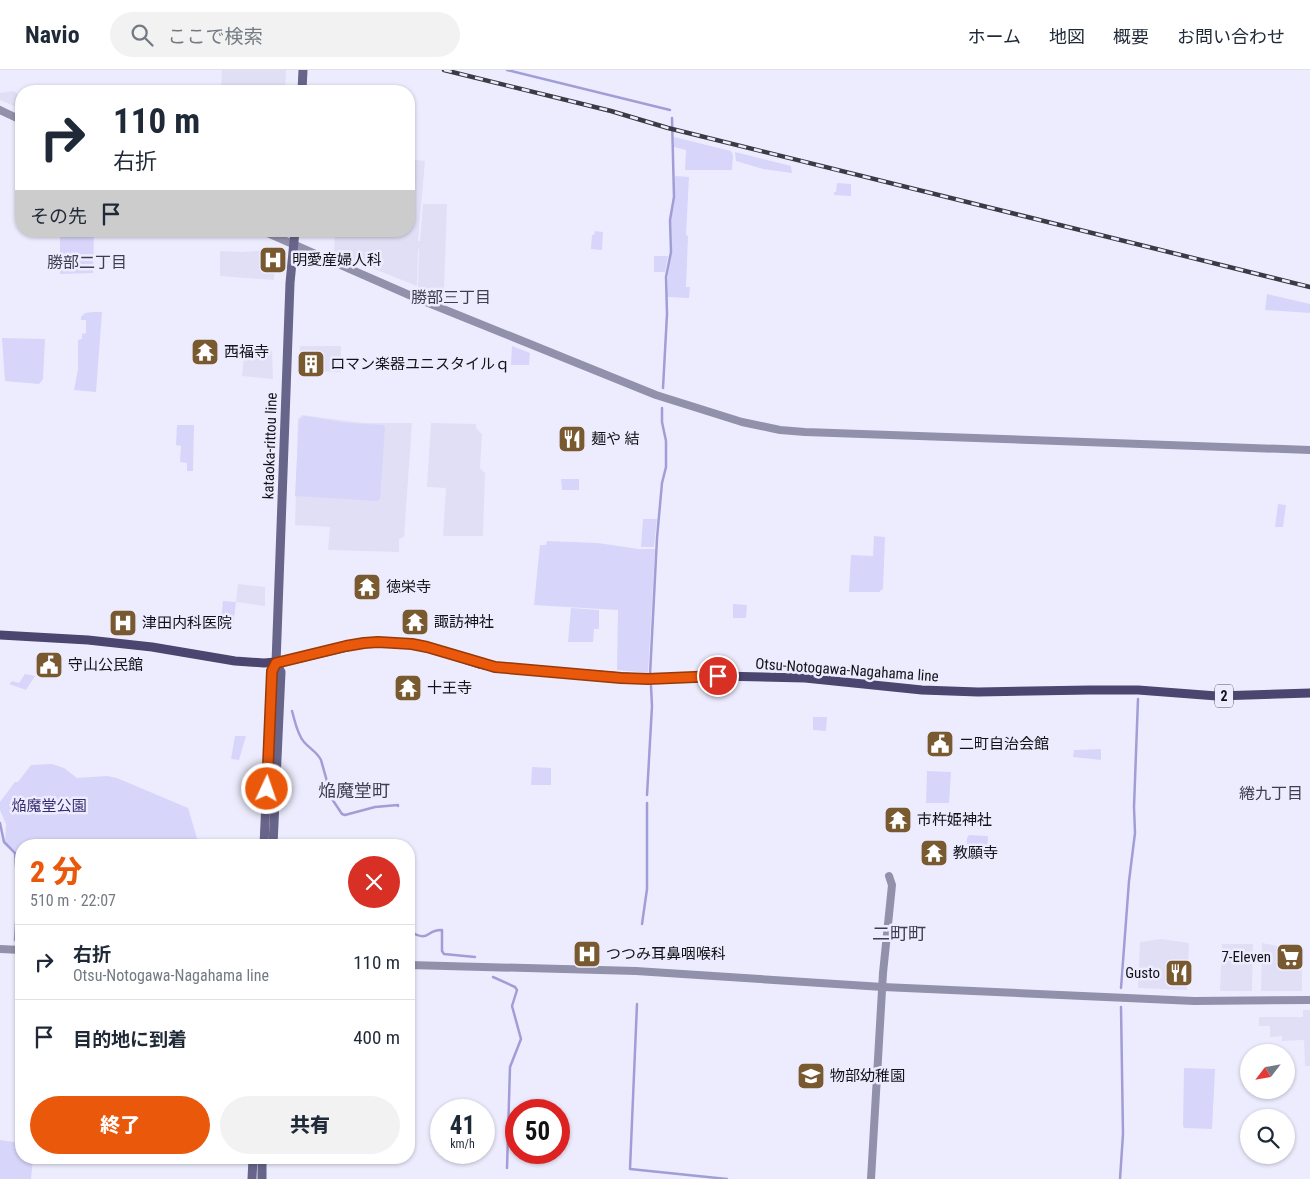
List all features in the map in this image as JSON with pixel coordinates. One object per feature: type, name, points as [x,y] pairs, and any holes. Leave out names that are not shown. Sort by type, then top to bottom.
[{"type":"main road","points":[[302,85],[303,70]]},
{"type":"main road","name":"kataoka-rittou line","points":[[264,839],[272,671],[276,663],[290,283],[295,237]]},
{"type":"main road","name":"Otsu-Notogawa-Nagahama line","points":[[0,635],[88,640],[152,647],[235,661],[276,663],[364,643],[387,642],[427,647],[495,667],[621,678],[765,676],[828,680],[922,690],[978,692],[1138,690],[1217,696],[1310,693]]},
{"type":"main road","name":"kataoka-rittou line","points":[[273,839],[281,672],[276,663]]},
{"type":"main road","points":[[252,1179],[253,1164]]},
{"type":"main road","points":[[262,1164],[262,1179]]},
{"type":"street","points":[[0,110],[15,117]]},
{"type":"street","points":[[278,237],[416,298],[656,395],[734,419],[780,430],[811,433],[1310,450]]},
{"type":"street","points":[[871,1179],[882,987],[892,885],[889,876]]},
{"type":"street","points":[[0,949],[15,950]]},
{"type":"street","points":[[415,965],[636,971],[882,987],[1194,1001],[1310,1000]]},
{"type":"shaded area","points":[[222,70],[286,70],[285,85],[221,85]]},
{"type":"shaded area","points":[[15,92],[15,106],[0,100],[0,93]]},
{"type":"shaded area","points":[[415,160],[425,161],[418,241],[420,241],[423,204],[447,204],[444,289],[418,288],[419,249],[417,286],[334,253],[335,237],[415,237]]},
{"type":"shaded area","points":[[271,250],[275,256],[274,280],[220,276],[220,251]]},
{"type":"shaded area","points":[[300,346],[341,346],[341,372],[299,370]]},
{"type":"shaded area","points":[[245,348],[272,351],[273,379],[242,376]]},
{"type":"shaded area","points":[[302,415],[363,423],[412,423],[404,537],[399,539],[399,552],[328,550],[330,527],[295,525],[298,419]]},
{"type":"shaded area","points":[[431,423],[476,424],[476,428],[482,434],[480,468],[485,473],[483,536],[443,536],[446,488],[427,487]]},
{"type":"shaded area","points":[[565,425],[580,426],[580,444],[561,444],[561,429]]},
{"type":"shaded area","points":[[238,584],[265,587],[265,606],[236,602]]},
{"type":"shaded area","points":[[1161,939],[1189,943],[1187,990],[1138,988],[1140,942]]},
{"type":"shaded area","points":[[1262,943],[1302,948],[1302,991],[1261,991]]},
{"type":"shaded area","points":[[1222,944],[1253,944],[1252,991],[1220,991]]},
{"type":"shaded area","points":[[1303,1010],[1310,1010],[1310,1066],[1305,1066],[1304,1040],[1282,1041],[1282,1036],[1270,1037],[1270,1026],[1259,1026],[1259,1017],[1303,1017]]},
{"type":"green space","points":[[674,137],[731,151],[733,155],[732,170],[685,170],[686,150],[674,147]]},
{"type":"green space","points":[[735,152],[791,166],[792,173],[763,169],[736,161]]},
{"type":"green space","points":[[675,176],[689,177],[686,287],[690,287],[689,298],[667,297],[672,251],[671,220],[675,196]]},
{"type":"green space","points":[[837,183],[851,184],[851,196],[834,195]]},
{"type":"green space","points":[[595,231],[603,232],[602,250],[591,249],[592,235],[594,235]]},
{"type":"green space","points":[[60,237],[94,237],[93,273],[60,274]]},
{"type":"green space","points":[[654,256],[668,256],[665,272],[654,272]]},
{"type":"green space","points":[[1267,294],[1310,304],[1310,313],[1265,310]]},
{"type":"green space","points":[[102,312],[96,392],[74,390],[78,369],[78,340],[82,339],[82,334],[86,333],[86,320],[81,320],[81,317],[85,313]]},
{"type":"green space","points":[[2,338],[45,339],[43,379],[39,384],[5,381]]},
{"type":"green space","points":[[512,346],[530,353],[529,365],[511,365]]},
{"type":"green space","points":[[304,416],[348,423],[383,425],[385,427],[380,499],[377,501],[295,496],[299,420]]},
{"type":"green space","points":[[177,425],[194,425],[193,471],[187,471],[187,463],[180,462],[181,446],[176,445]]},
{"type":"green space","points":[[561,479],[579,479],[579,490],[562,490]]},
{"type":"green space","points":[[1278,504],[1286,505],[1283,527],[1275,527]]},
{"type":"green space","points":[[643,519],[657,519],[654,547],[641,547]]},
{"type":"green space","points":[[874,536],[885,537],[883,589],[879,592],[849,592],[851,555],[873,556]]},
{"type":"green space","points":[[547,541],[598,543],[638,549],[655,549],[648,673],[617,670],[618,610],[534,605],[540,545],[546,545]]},
{"type":"green space","points":[[223,601],[236,602],[233,627],[221,625]]},
{"type":"green space","points":[[733,604],[747,605],[746,618],[733,618]]},
{"type":"green space","points":[[571,608],[599,610],[599,629],[594,629],[593,642],[568,642]]},
{"type":"green space","points":[[25,674],[35,676],[26,690],[9,684],[12,681],[19,683]]},
{"type":"green space","points":[[813,717],[827,717],[826,731],[813,730]]},
{"type":"green space","points":[[235,736],[246,736],[239,760],[231,759]]},
{"type":"green space","points":[[1101,749],[1101,760],[1073,757],[1074,750]]},
{"type":"green space","name":"焔魔堂公園","points":[[52,764],[64,768],[77,778],[107,776],[117,778],[188,808],[197,839],[15,839],[15,851],[5,842],[6,824],[0,810],[0,802],[31,765]]},
{"type":"green space","points":[[532,767],[551,768],[551,785],[531,785]]},
{"type":"green space","points":[[927,771],[951,772],[949,803],[926,803]]},
{"type":"green space","points":[[969,835],[988,836],[987,855],[966,855],[967,838]]},
{"type":"green space","points":[[1184,1068],[1215,1069],[1212,1129],[1184,1128],[1183,1126]]},
{"type":"green space","points":[[0,1140],[15,1142],[15,1164],[32,1164],[31,1179],[0,1179]]},
{"type":"waterway","points":[[507,70],[670,110]]},
{"type":"waterway","points":[[663,388],[667,314],[666,277],[671,252],[670,220],[674,197],[672,118]]},
{"type":"waterway","points":[[650,675],[657,538],[662,483],[666,467],[666,441],[662,422],[662,408]]},
{"type":"waterway","points":[[647,795],[652,706],[651,686]]},
{"type":"waterway","points":[[1121,988],[1129,881],[1135,833],[1134,807],[1138,699]]},
{"type":"waterway","points":[[292,711],[296,727],[302,739],[321,760],[332,799],[342,814],[345,815],[375,807],[398,806]]},
{"type":"waterway","points":[[642,924],[647,889],[647,803]]},
{"type":"waterway","points":[[0,823],[4,842],[15,853]]},
{"type":"waterway","points":[[415,934],[425,936],[437,930],[442,930],[442,951],[444,954],[475,957]]},
{"type":"waterway","points":[[493,977],[515,987],[517,990],[512,1006],[521,1039],[510,1067],[507,1168]]},
{"type":"waterway","points":[[637,1004],[630,1169],[727,1179]]},
{"type":"waterway","points":[[1120,1179],[1123,1134],[1121,1007]]},
{"type":"railway","points":[[444,70],[611,111],[668,128],[1310,287]]},
{"type":"place","name":"明愛産婦人科","points":[[273,260]]},
{"type":"place","name":"西福寺","points":[[205,352]]},
{"type":"place","name":"ロマン楽器ユニスタイルｑ","points":[[311,364]]},
{"type":"place","name":"麺や 結","points":[[572,439]]},
{"type":"place","name":"徳栄寺","points":[[367,587]]},
{"type":"place","name":"諏訪神社","points":[[415,622]]},
{"type":"place","name":"津田内科医院","points":[[123,623]]},
{"type":"place","name":"守山公民館","points":[[49,665]]},
{"type":"place","name":"十王寺","points":[[408,688]]},
{"type":"place","name":"二町自治会館","points":[[940,744]]},
{"type":"place","name":"市杵姫神社","points":[[898,820]]},
{"type":"place","name":"教願寺","points":[[934,853]]},
{"type":"place","name":"つつみ耳鼻咽喉科","points":[[587,954]]},
{"type":"place","name":"7-Eleven","points":[[1290,957]]},
{"type":"place","name":"Gusto","points":[[1179,973]]},
{"type":"place","name":"物部幼稚園","points":[[811,1076]]},
{"type":"district","name":"勝部二丁目","points":[[87,262]]},
{"type":"district","name":"勝部三丁目","points":[[451,297]]},
{"type":"district","name":"焔魔堂町","points":[[354,790]]},
{"type":"district","name":"綣九丁目","points":[[1271,793]]},
{"type":"district","name":"二町町","points":[[899,933]]},
{"type":"route","points":[[267,789],[272,671],[276,663],[346,646],[378,642],[412,644],[479,664],[532,671],[648,679],[718,676]]}]
